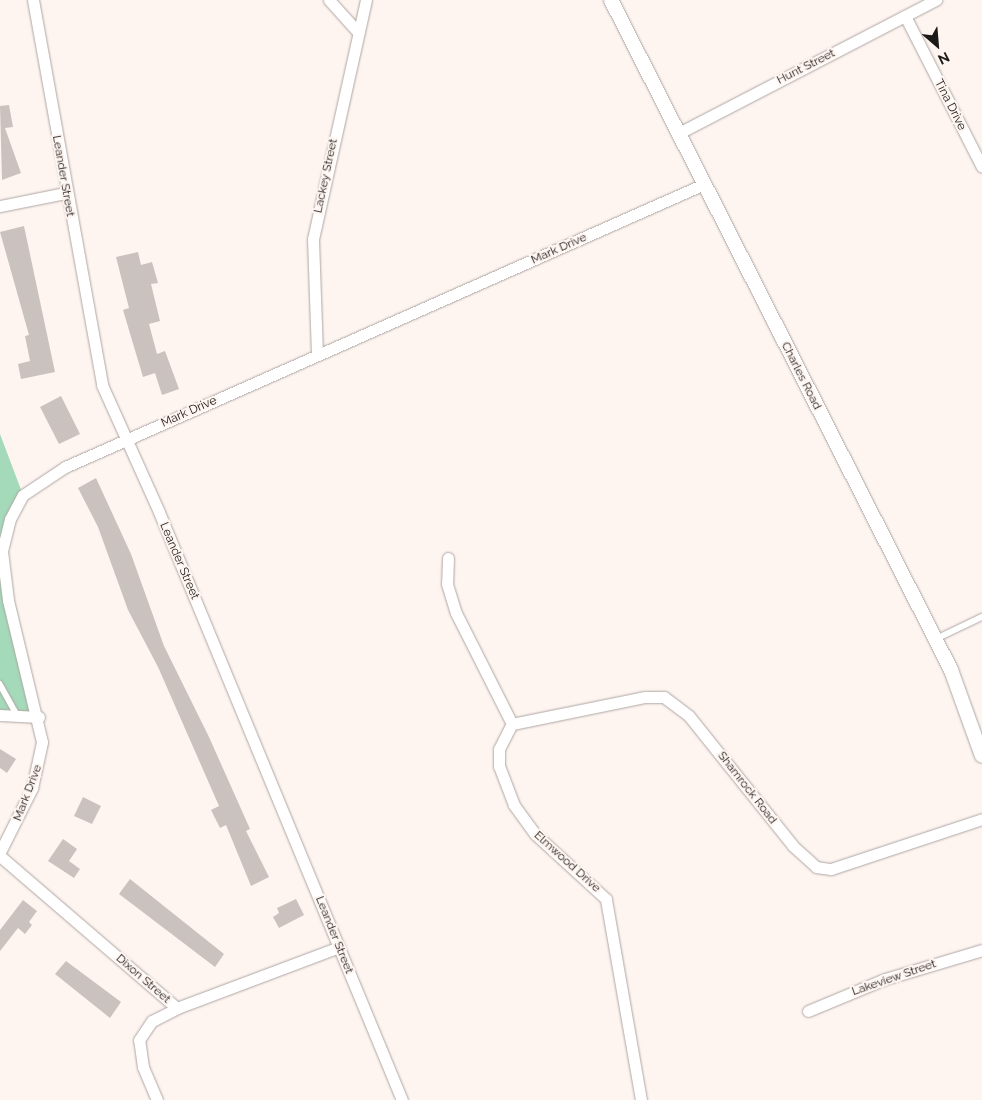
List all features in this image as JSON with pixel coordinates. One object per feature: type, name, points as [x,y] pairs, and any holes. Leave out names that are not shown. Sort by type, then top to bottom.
[{"type":"street","name":"Leander Street","points":[[33,0],[66,193],[102,385],[402,1100]]},
{"type":"street","points":[[329,0],[357,31]]},
{"type":"street","name":"Lackey Street","points":[[317,354],[313,239],[357,31],[366,0]]},
{"type":"street","name":"Charles Road","points":[[611,0],[702,185],[936,639],[982,756]]},
{"type":"street","name":"Hunt Street","points":[[677,134],[936,0]]},
{"type":"street","name":"Tina Drive","points":[[905,16],[982,167]]},
{"type":"street","name":"Mark Drive","points":[[0,854],[22,812],[40,763],[39,717],[8,600],[4,538],[23,495],[41,480],[125,440],[702,185]]},
{"type":"street","points":[[0,206],[66,193]]},
{"type":"street","points":[[448,558],[447,584],[456,613],[512,724]]},
{"type":"street","name":"Shamrock Road","points":[[512,724],[644,697],[664,697],[689,716],[792,846],[816,867],[831,869],[982,819]]},
{"type":"street","points":[[0,715],[19,718],[39,717]]},
{"type":"street","name":"Elmwood Drive","points":[[512,724],[499,749],[499,766],[514,805],[535,834],[606,899],[641,1100]]},
{"type":"street","name":"Dixon Street","points":[[0,854],[177,1008],[339,947]]},
{"type":"street","name":"Lakeview Street","points":[[808,1011],[885,979],[982,950]]},
{"type":"street","points":[[157,1100],[143,1067],[139,1040],[152,1021],[177,1008]]},
{"type":"lane","points":[[936,639],[982,617]]},
{"type":"lane","points":[[0,684],[19,718]]},
{"type":"green space","points":[[0,434],[23,495],[2,552],[39,717],[0,715]]},
{"type":"building","points":[[9,105],[13,127],[5,128],[21,173],[2,180],[0,106]]},
{"type":"building","points":[[24,226],[55,372],[21,379],[18,364],[30,361],[25,336],[29,335],[0,232]]},
{"type":"building","points":[[138,252],[141,265],[152,262],[158,283],[151,284],[160,321],[149,324],[157,354],[165,351],[179,389],[162,395],[155,373],[143,377],[123,310],[129,308],[116,257]]},
{"type":"building","points":[[61,396],[80,434],[59,444],[40,407]]},
{"type":"building","points":[[96,478],[131,554],[164,646],[209,737],[250,829],[246,831],[269,877],[251,886],[226,825],[220,828],[211,810],[219,806],[158,667],[128,610],[98,527],[78,488]]},
{"type":"building","points":[[0,749],[16,759],[7,773],[0,768]]},
{"type":"building","points":[[83,797],[101,806],[92,824],[74,816]]},
{"type":"building","points":[[63,839],[77,849],[69,861],[80,869],[74,878],[48,861]]},
{"type":"building","points":[[130,879],[224,954],[215,967],[119,894]]},
{"type":"building","points":[[296,899],[304,915],[279,928],[273,917],[279,913],[277,908]]},
{"type":"building","points":[[23,900],[37,911],[29,922],[32,925],[25,934],[18,928],[0,951],[0,930]]},
{"type":"building","points":[[66,961],[121,1002],[110,1018],[55,974]]}]
